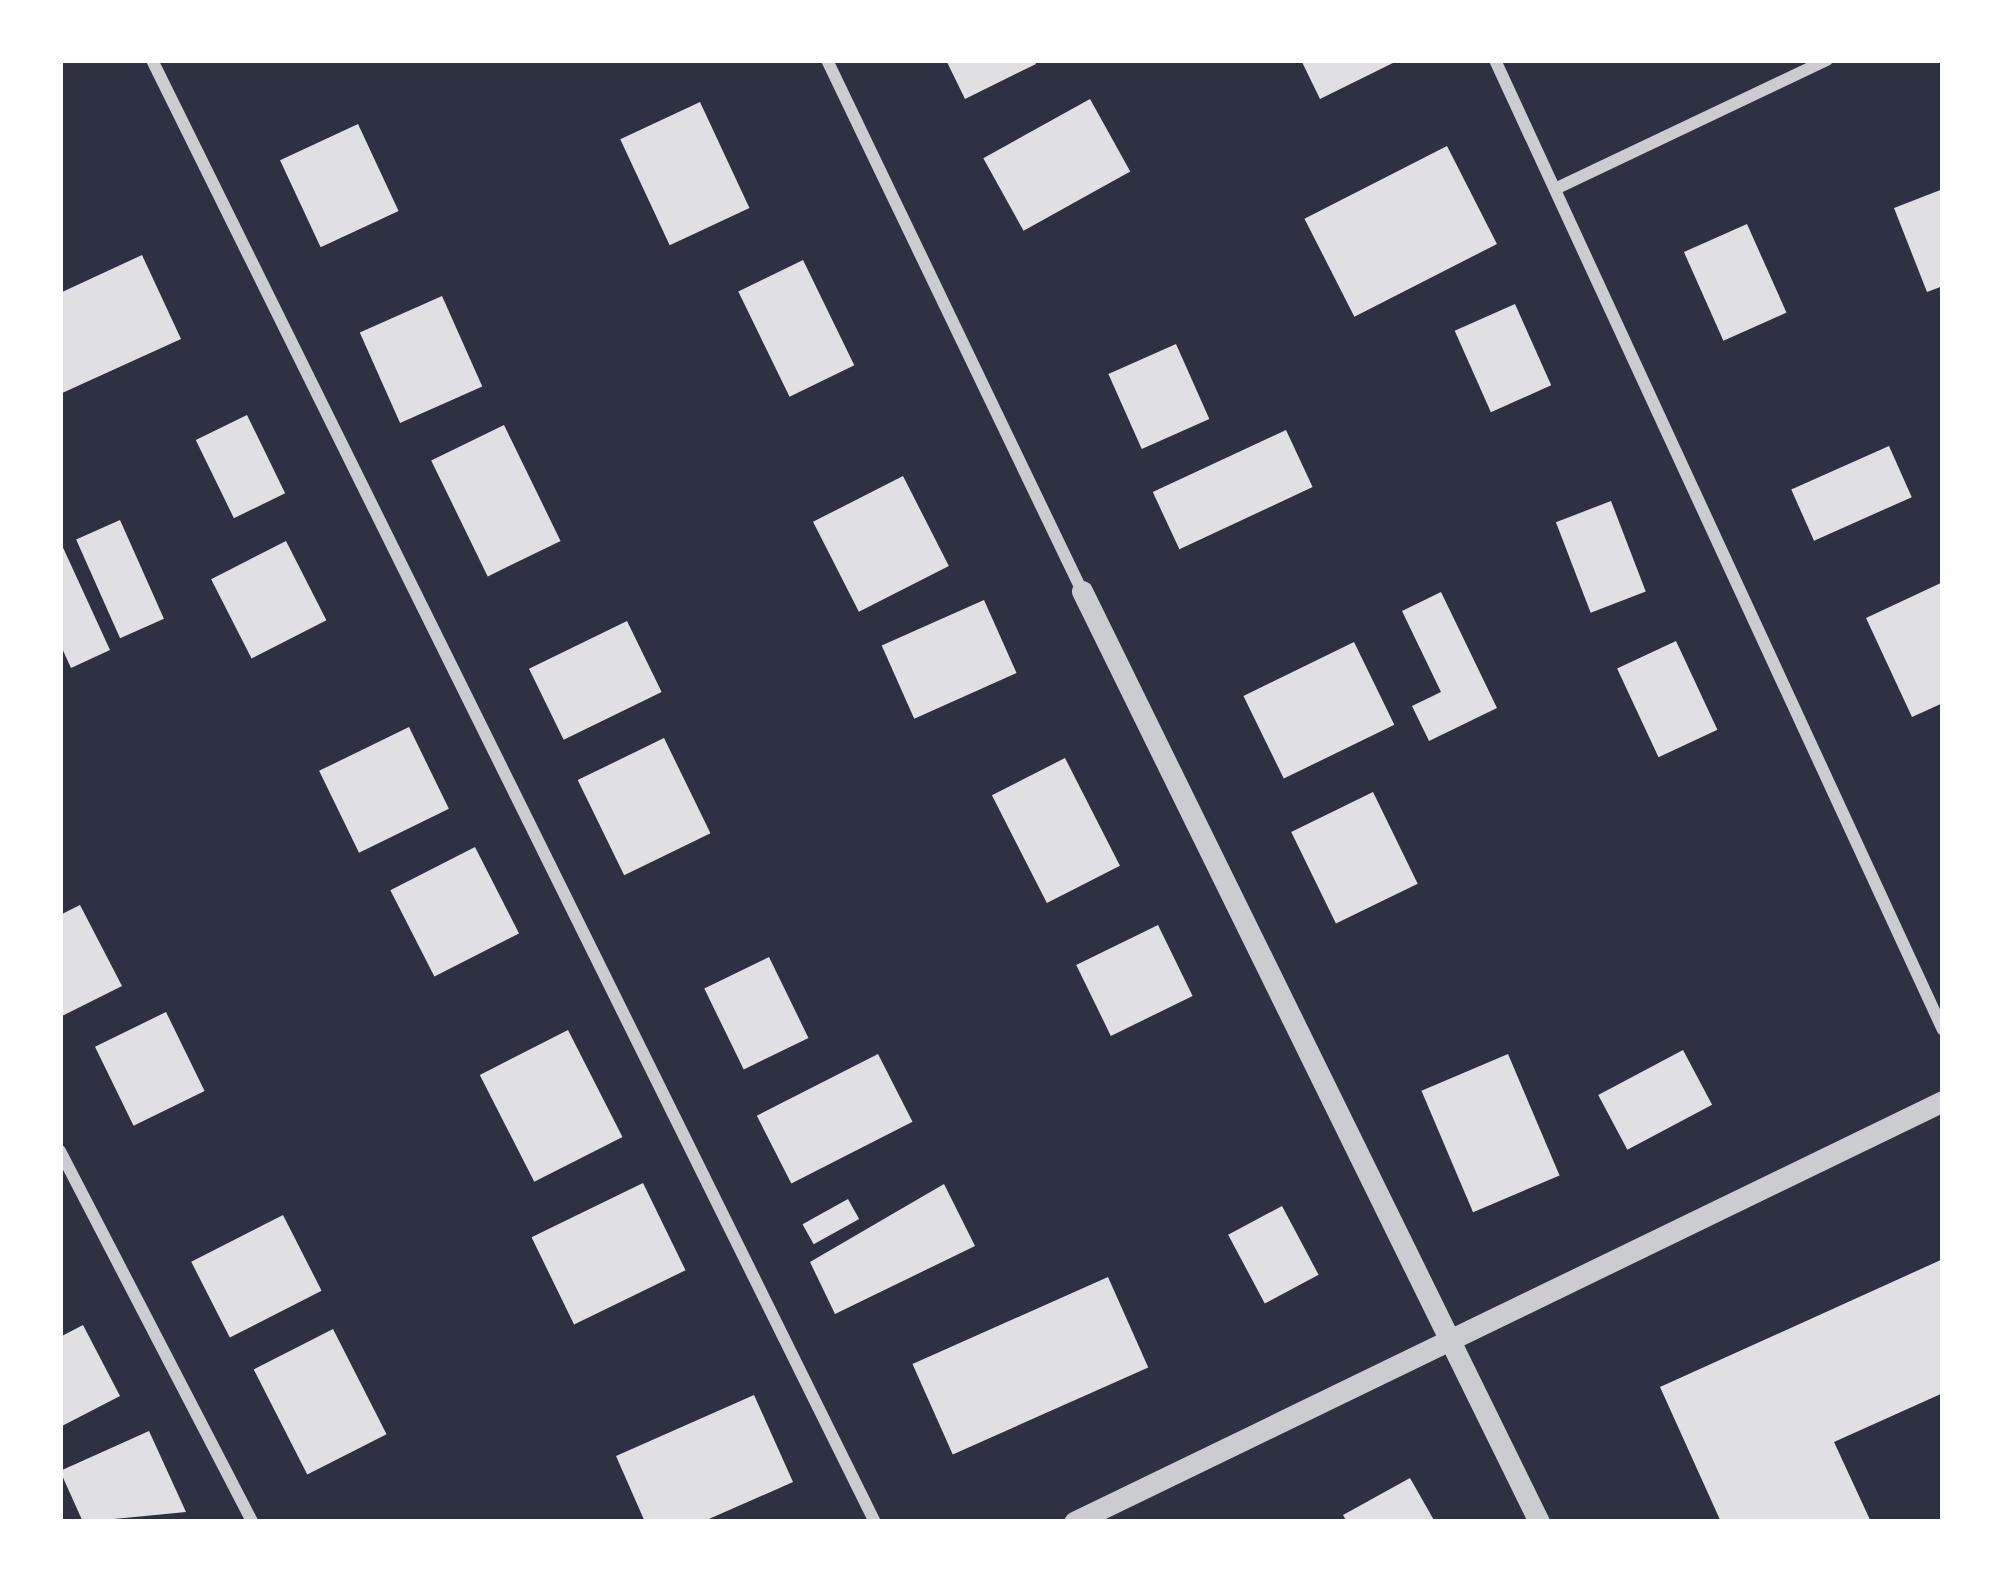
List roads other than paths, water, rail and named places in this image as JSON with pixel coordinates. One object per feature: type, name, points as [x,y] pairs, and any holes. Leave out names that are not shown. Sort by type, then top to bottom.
[{"type":"street","points":[[152,60],[875,1522]]},
{"type":"street","points":[[827,60],[1444,1342],[1539,1522]]},
{"type":"street","points":[[1495,60],[1943,1030]]},
{"type":"street","points":[[1555,188],[1828,60]]},
{"type":"street","points":[[1074,1522],[1943,1101]]},
{"type":"street","points":[[60,1151],[252,1522]]}]
